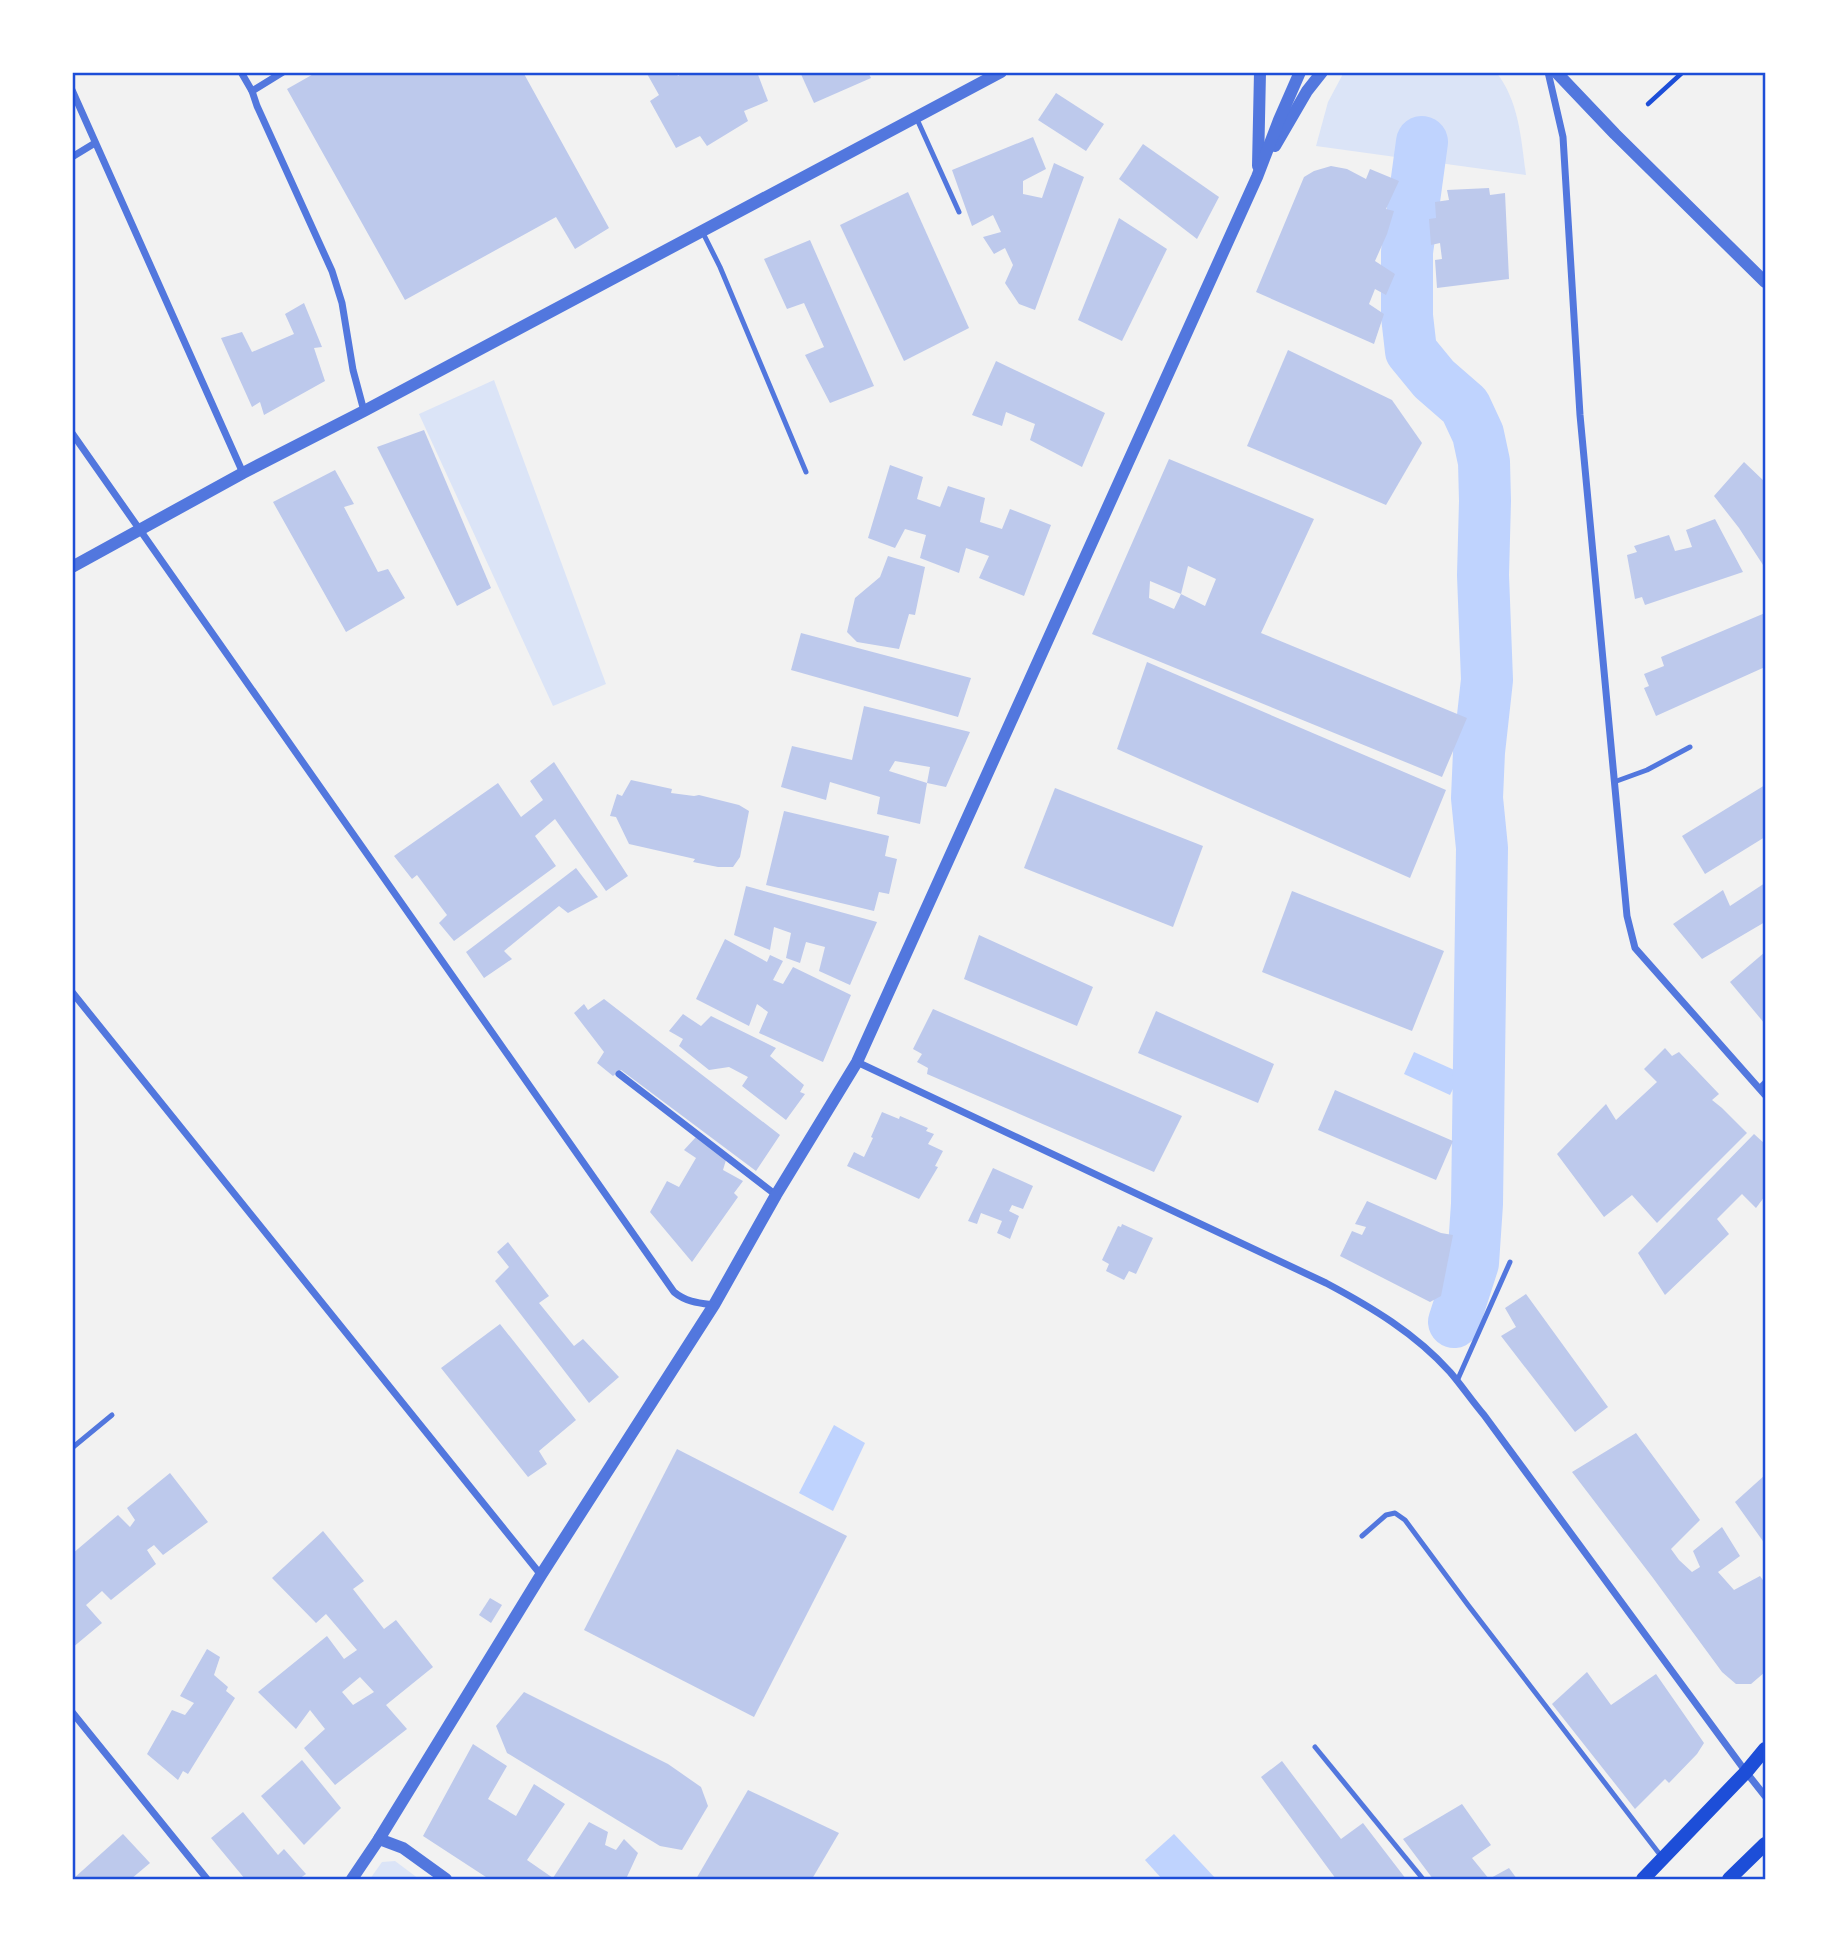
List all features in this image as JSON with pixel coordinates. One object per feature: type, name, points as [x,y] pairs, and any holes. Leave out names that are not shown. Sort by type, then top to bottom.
[{"type":"main road","points":[[1643,1879],[1765,1749]]},
{"type":"main road","points":[[1729,1879],[1765,1844]]},
{"type":"street","points":[[241,72],[252,91],[332,271],[342,303],[353,370],[364,411]]},
{"type":"street","points":[[252,91],[283,72]]},
{"type":"street","points":[[72,567],[243,472],[364,411],[1001,72]]},
{"type":"street","points":[[1257,177],[1260,72]]},
{"type":"street","points":[[352,1879],[541,1575],[714,1305],[776,1195],[857,1062],[1257,177],[1300,72]]},
{"type":"street","points":[[1257,177],[1307,91],[1322,72]]},
{"type":"street","points":[[1548,72],[1563,137],[1580,415],[1627,916],[1634,948],[1762,1085],[1765,1095]]},
{"type":"street","points":[[1556,72],[1615,134],[1763,275]]},
{"type":"street","points":[[72,90],[243,472]]},
{"type":"street","points":[[72,157],[95,143]]},
{"type":"street","points":[[72,433],[674,1292],[684,1299],[714,1305]]},
{"type":"street","points":[[72,992],[541,1575]]},
{"type":"street","points":[[857,1062],[1349,1295],[1372,1307],[1404,1330],[1449,1371],[1492,1426],[1765,1796]]},
{"type":"street","points":[[619,1074],[776,1195]]},
{"type":"street","points":[[72,1712],[207,1879]]},
{"type":"street","points":[[379,1839],[403,1848],[446,1879]]},
{"type":"lane","points":[[916,117],[959,212]]},
{"type":"lane","points":[[702,232],[720,267],[806,472]]},
{"type":"lane","points":[[1614,782],[1647,770],[1690,747]]},
{"type":"lane","points":[[1457,1381],[1510,1262]]},
{"type":"lane","points":[[72,1448],[112,1415]]},
{"type":"lane","points":[[1362,1535],[1386,1515],[1395,1513],[1405,1520],[1547,1710],[1663,1858]]},
{"type":"lane","points":[[1315,1747],[1423,1879]]},
{"type":"path","points":[[1648,104],[1683,72]]},
{"type":"shaded area","points":[[1344,72],[1496,72],[1510,95],[1514,108],[1526,175],[1316,146],[1328,102]]},
{"type":"shaded area","points":[[494,380],[606,684],[553,706],[419,414]]},
{"type":"shaded area","points":[[395,1861],[419,1879],[370,1879],[382,1862]]},
{"type":"water","points":[[1414,1052],[1461,1073],[1450,1095],[1404,1074]]},
{"type":"water","points":[[834,1425],[865,1443],[833,1511],[799,1493]]},
{"type":"water","points":[[1174,1834],[1216,1879],[1162,1879],[1145,1860]]},
{"type":"building","points":[[317,72],[523,72],[609,228],[575,249],[556,217],[405,300],[287,89]]},
{"type":"building","points":[[646,72],[676,72],[678,76],[684,72],[746,72],[748,75],[757,72],[768,101],[744,111],[748,121],[707,146],[700,136],[676,148],[650,101],[659,95]]},
{"type":"building","points":[[800,72],[868,72],[871,78],[814,103]]},
{"type":"building","points":[[1056,93],[1104,124],[1086,151],[1038,120]]},
{"type":"building","points":[[1033,137],[1046,169],[1023,181],[1023,194],[1042,198],[1054,163],[1084,177],[1035,310],[1019,304],[1005,283],[1013,265],[1005,248],[994,254],[983,237],[1001,232],[993,215],[972,226],[952,170]]},
{"type":"building","points":[[1143,144],[1219,197],[1197,239],[1119,179]]},
{"type":"building","points":[[1331,166],[1347,169],[1366,179],[1370,169],[1399,181],[1386,209],[1394,211],[1375,261],[1395,274],[1386,295],[1375,289],[1369,304],[1384,314],[1374,344],[1256,292],[1304,177]]},
{"type":"building","points":[[1489,188],[1490,195],[1505,193],[1509,279],[1437,288],[1435,260],[1442,259],[1440,243],[1431,245],[1429,219],[1436,218],[1435,202],[1449,200],[1447,190]]},
{"type":"building","points":[[908,192],[969,328],[904,361],[840,225]]},
{"type":"building","points":[[1119,218],[1167,249],[1122,341],[1078,320]]},
{"type":"building","points":[[810,240],[874,386],[830,403],[805,355],[824,347],[804,303],[787,309],[764,259]]},
{"type":"building","points":[[304,303],[322,347],[314,348],[325,381],[264,415],[260,402],[252,407],[221,338],[242,332],[252,352],[294,334],[285,314]]},
{"type":"building","points":[[1288,350],[1392,400],[1422,443],[1386,505],[1247,446]]},
{"type":"building","points":[[996,361],[1105,413],[1082,467],[1030,440],[1035,424],[1006,412],[1002,426],[972,415]]},
{"type":"building","points":[[424,430],[491,588],[457,606],[377,447]]},
{"type":"building","points":[[1169,459],[1314,519],[1261,633],[1467,718],[1442,777],[1092,634]],"holes":[[[1188,566],[1216,579],[1205,606],[1181,594]],[[1150,581],[1181,594],[1174,609],[1149,598]]]},
{"type":"building","points":[[1744,462],[1765,482],[1765,568],[1714,496]]},
{"type":"building","points":[[890,465],[923,477],[917,499],[940,507],[948,486],[985,498],[980,522],[1002,529],[1010,509],[1051,525],[1024,596],[979,578],[989,556],[966,548],[959,573],[920,558],[926,535],[905,529],[895,548],[868,538]]},
{"type":"building","points":[[335,470],[354,504],[344,507],[378,572],[388,569],[405,598],[346,632],[273,502]]},
{"type":"building","points":[[1715,519],[1743,572],[1645,605],[1642,597],[1635,599],[1627,555],[1637,552],[1634,546],[1669,535],[1675,551],[1692,547],[1686,530]]},
{"type":"building","points":[[888,556],[925,567],[915,615],[909,614],[899,649],[857,642],[847,632],[855,598],[880,577]]},
{"type":"building","points":[[1765,613],[1765,667],[1656,716],[1644,688],[1649,686],[1644,674],[1664,666],[1661,657]]},
{"type":"building","points":[[801,633],[971,678],[958,717],[791,670]]},
{"type":"building","points":[[1147,662],[1446,790],[1410,878],[1117,749]]},
{"type":"building","points":[[864,706],[970,732],[946,787],[927,783],[920,824],[877,814],[880,797],[830,782],[826,800],[781,787],[792,746],[852,760]],"holes":[[[895,761],[930,767],[927,783],[889,771]]]},
{"type":"building","points":[[554,762],[628,876],[606,891],[555,819],[535,836],[556,866],[454,941],[439,923],[447,915],[417,875],[412,879],[394,856],[498,783],[521,817],[543,800],[530,781]]},
{"type":"building","points":[[631,780],[672,789],[671,793],[699,795],[739,805],[749,811],[740,857],[733,867],[693,862],[695,859],[629,844],[616,817],[610,816],[617,794],[622,796]]},
{"type":"building","points":[[1765,785],[1765,837],[1705,874],[1682,836]]},
{"type":"building","points":[[1055,788],[1203,846],[1173,927],[1024,868]]},
{"type":"building","points":[[784,811],[889,836],[885,856],[897,859],[889,894],[879,892],[874,911],[766,885]]},
{"type":"building","points":[[576,868],[598,897],[568,913],[559,906],[504,951],[512,959],[484,978],[466,952]]},
{"type":"building","points":[[1765,883],[1765,922],[1702,959],[1673,924],[1723,890],[1730,906]]},
{"type":"building","points":[[746,886],[877,922],[850,985],[819,971],[825,947],[806,942],[800,963],[786,958],[791,933],[774,927],[770,950],[734,935]]},
{"type":"building","points":[[1292,891],[1444,951],[1412,1031],[1262,972]]},
{"type":"building","points":[[979,935],[1093,987],[1077,1026],[964,979]]},
{"type":"building","points":[[725,939],[767,962],[770,955],[783,961],[773,980],[783,984],[793,967],[851,995],[823,1062],[759,1033],[768,1012],[757,1004],[749,1026],[696,999]]},
{"type":"building","points":[[1765,952],[1765,1024],[1730,982]]},
{"type":"building","points":[[604,999],[780,1135],[756,1171],[621,1070],[613,1076],[597,1063],[604,1052],[574,1013],[584,1004],[588,1010]]},
{"type":"building","points":[[933,1009],[1182,1116],[1154,1172],[927,1074],[928,1068],[917,1062],[922,1054],[913,1049]]},
{"type":"building","points":[[1156,1011],[1274,1064],[1258,1103],[1138,1053]]},
{"type":"building","points":[[683,1014],[701,1026],[711,1016],[776,1048],[770,1056],[804,1085],[800,1092],[805,1094],[786,1120],[742,1086],[748,1077],[729,1067],[709,1070],[679,1046],[683,1039],[669,1031]]},
{"type":"building","points":[[1665,1048],[1672,1056],[1679,1052],[1719,1094],[1712,1100],[1747,1133],[1657,1223],[1632,1195],[1604,1217],[1557,1154],[1606,1104],[1616,1120],[1657,1082],[1644,1069]]},
{"type":"building","points":[[1335,1090],[1453,1141],[1436,1180],[1318,1130]]},
{"type":"building","points":[[882,1112],[899,1119],[900,1116],[928,1128],[926,1131],[934,1134],[928,1144],[943,1151],[935,1166],[938,1167],[919,1199],[847,1166],[854,1152],[864,1157]]},
{"type":"building","points":[[1754,1134],[1765,1144],[1765,1196],[1756,1208],[1742,1194],[1717,1219],[1729,1234],[1665,1295],[1638,1253]]},
{"type":"building","points":[[696,1137],[726,1160],[723,1170],[743,1181],[734,1193],[738,1197],[692,1262],[650,1212],[667,1181],[679,1187],[696,1158],[684,1150]]},
{"type":"building","points":[[993,1168],[1033,1186],[1023,1209],[1012,1205],[1009,1211],[1019,1216],[1010,1239],[997,1233],[1002,1221],[981,1213],[977,1224],[968,1221]]},
{"type":"building","points":[[1367,1201],[1441,1233],[1453,1235],[1441,1296],[1430,1302],[1340,1256],[1352,1231],[1362,1235],[1366,1227],[1355,1224]]},
{"type":"building","points":[[1122,1224],[1153,1238],[1136,1274],[1129,1271],[1124,1280],[1106,1271],[1109,1264],[1102,1260],[1118,1226],[1121,1227]]},
{"type":"building","points":[[508,1242],[549,1296],[539,1303],[574,1346],[583,1339],[619,1377],[589,1403],[495,1281],[509,1267],[497,1252]]},
{"type":"building","points":[[1526,1294],[1608,1407],[1575,1432],[1501,1336],[1516,1327],[1505,1308]]},
{"type":"building","points":[[500,1324],[576,1420],[539,1451],[547,1464],[528,1477],[441,1368]]},
{"type":"building","points":[[1636,1433],[1700,1520],[1671,1549],[1679,1560],[1692,1572],[1700,1567],[1693,1551],[1722,1527],[1740,1556],[1718,1572],[1734,1590],[1760,1576],[1765,1583],[1765,1672],[1751,1684],[1736,1684],[1722,1672],[1572,1472]]},
{"type":"building","points":[[677,1449],[847,1536],[754,1717],[584,1630]]},
{"type":"building","points":[[170,1473],[208,1522],[163,1555],[154,1545],[147,1550],[156,1564],[111,1600],[102,1591],[86,1605],[102,1623],[72,1648],[72,1554],[118,1515],[130,1527],[135,1520],[127,1508]]},
{"type":"building","points":[[1765,1475],[1765,1544],[1735,1502]]},
{"type":"building","points":[[323,1531],[364,1581],[353,1589],[384,1629],[396,1620],[433,1667],[386,1705],[407,1729],[335,1785],[304,1748],[325,1729],[310,1710],[296,1729],[258,1692],[327,1636],[344,1659],[357,1650],[326,1614],[316,1623],[272,1578]],"holes":[[[360,1677],[374,1692],[353,1705],[342,1692]]]},
{"type":"building","points":[[490,1598],[502,1605],[491,1623],[479,1615]]},
{"type":"building","points":[[207,1649],[220,1657],[214,1675],[228,1687],[226,1691],[235,1698],[188,1774],[183,1771],[178,1780],[147,1754],[172,1710],[185,1715],[194,1703],[180,1696]]},
{"type":"building","points":[[1587,1672],[1611,1705],[1656,1674],[1704,1743],[1669,1783],[1665,1779],[1635,1809],[1552,1704]]},
{"type":"building","points":[[524,1692],[668,1764],[701,1787],[708,1806],[682,1850],[660,1846],[507,1753],[496,1726]]},
{"type":"building","points":[[473,1744],[507,1766],[488,1799],[516,1816],[534,1784],[565,1804],[527,1860],[553,1878],[589,1822],[608,1832],[605,1845],[616,1850],[624,1839],[638,1853],[626,1879],[489,1879],[423,1836]]},
{"type":"building","points":[[302,1760],[341,1808],[304,1845],[261,1796]]},
{"type":"building","points":[[1282,1761],[1341,1839],[1363,1823],[1406,1879],[1336,1879],[1261,1777]]},
{"type":"building","points":[[748,1790],[839,1833],[812,1879],[696,1879]]},
{"type":"building","points":[[1462,1804],[1491,1845],[1472,1858],[1489,1879],[1433,1879],[1403,1839]]},
{"type":"building","points":[[243,1812],[278,1855],[284,1849],[306,1874],[299,1879],[245,1879],[211,1838]]},
{"type":"building","points":[[123,1834],[150,1863],[131,1879],[73,1879]]},
{"type":"building","points":[[1509,1868],[1517,1879],[1489,1879]]},
{"type":"waterway","points":[[1422,142],[1407,252],[1407,316],[1411,351],[1434,379],[1465,406],[1478,434],[1484,462],[1483,575],[1487,680],[1477,798],[1482,848],[1477,1204],[1473,1263],[1454,1322]]}]
